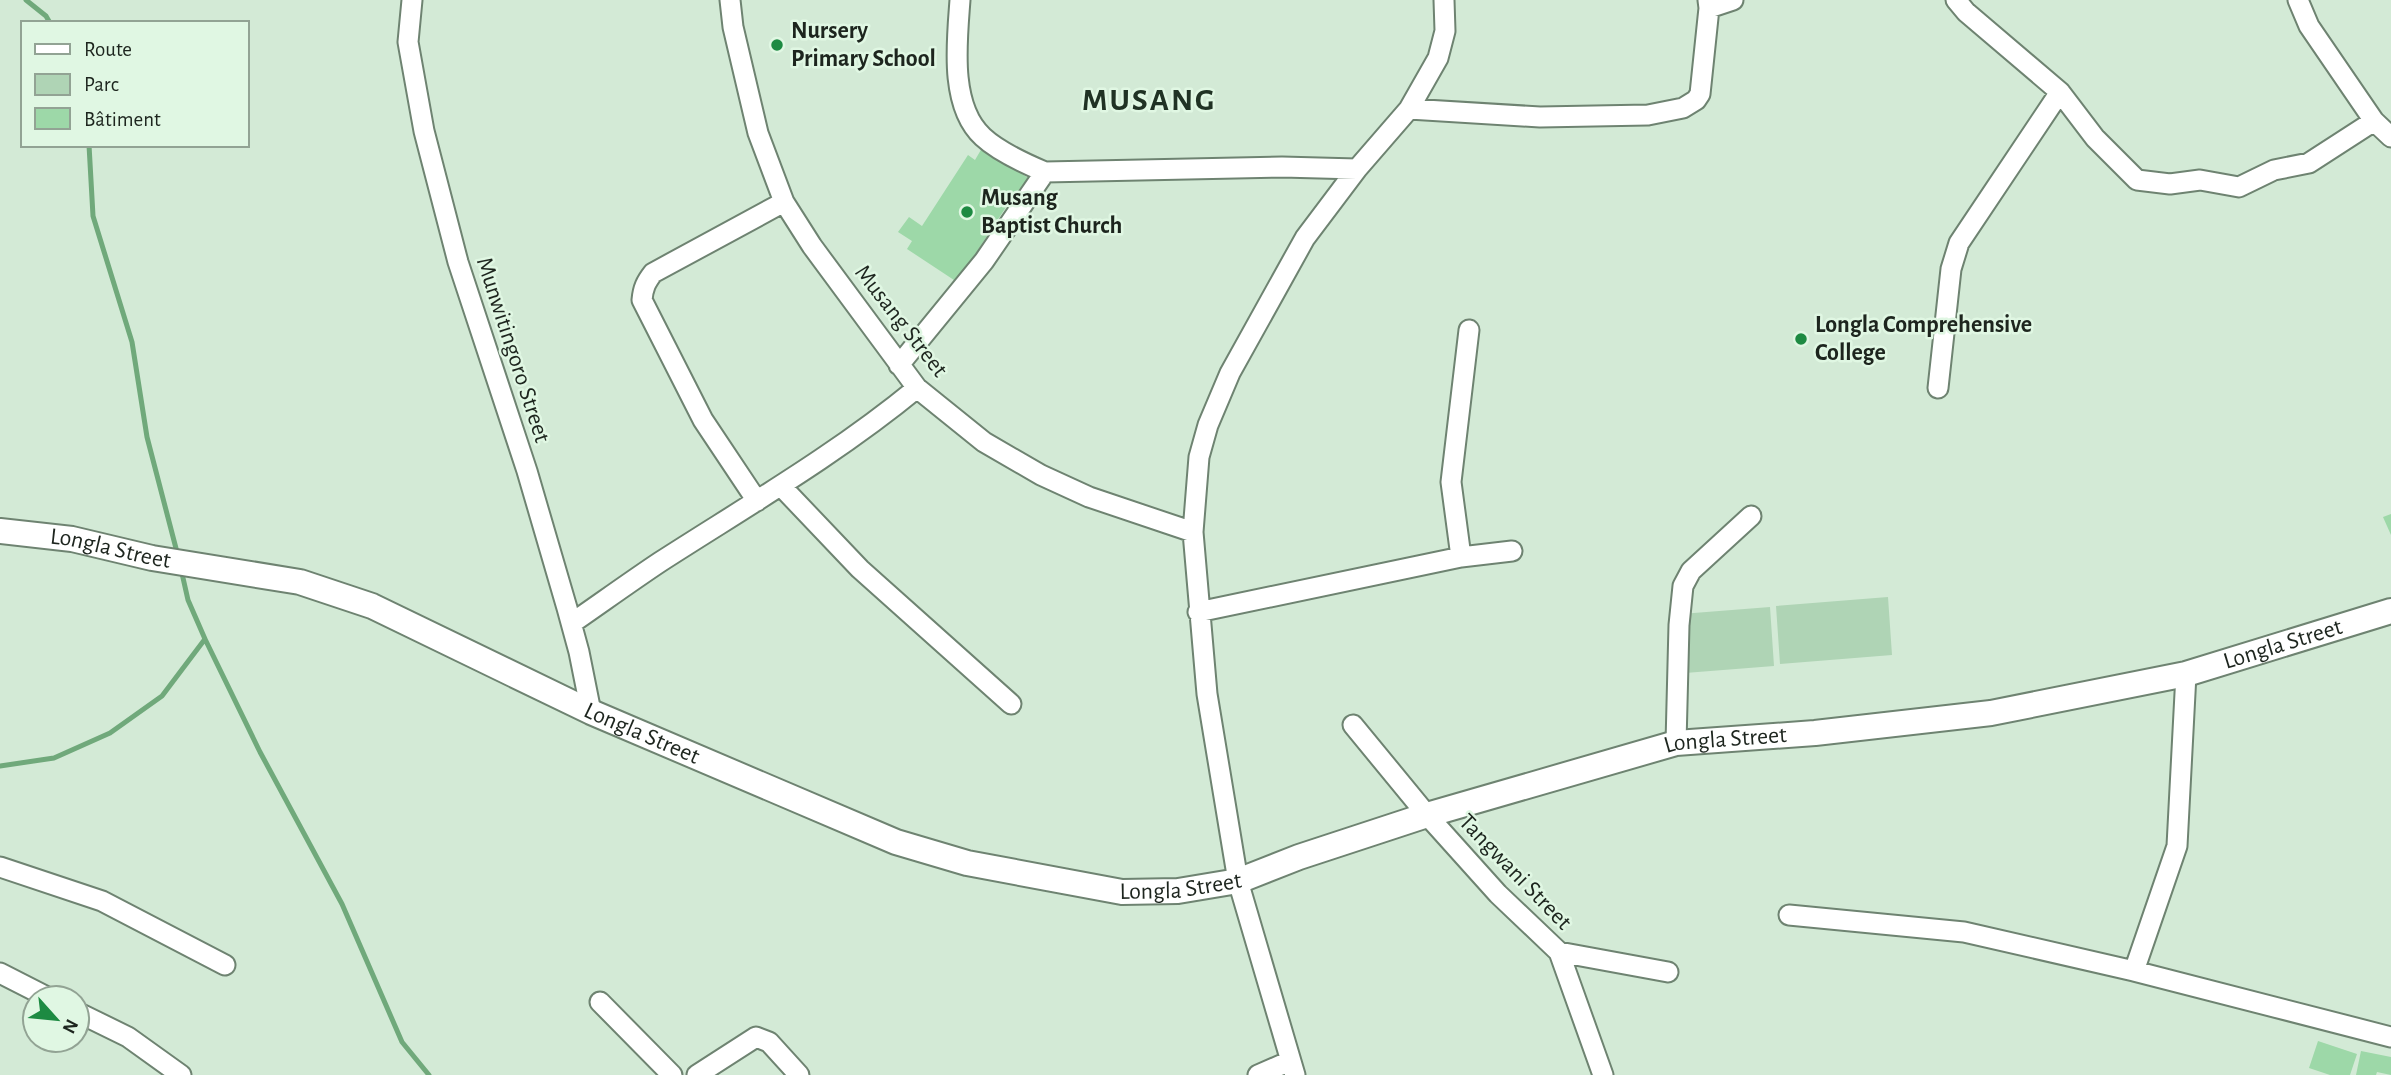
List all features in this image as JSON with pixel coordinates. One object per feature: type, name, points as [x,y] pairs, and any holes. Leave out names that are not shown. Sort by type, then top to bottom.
[{"type":"main road","name":"Longla Street","points":[[0,531],[72,540],[152,558],[300,582],[372,606],[591,712],[896,842],[967,863],[1122,892],[1178,891],[1238,881],[1299,857],[1427,815],[1676,743],[1815,733],[1991,713],[2186,674],[2391,611]]},
{"type":"street","name":"Munwitingoro Street","points":[[412,0],[408,41],[427,144],[458,262],[527,471],[572,624],[591,712]]},
{"type":"street","name":"Musang Street","points":[[730,0],[733,27],[758,133],[784,202],[917,388],[984,442],[1041,475],[1089,497],[1193,532]]},
{"type":"street","points":[[960,0],[956,62],[960,90],[969,118],[983,137],[1023,162],[1045,172],[1282,167],[1357,169]]},
{"type":"street","points":[[1258,1075],[1293,1068],[1238,881],[1207,694],[1193,532],[1199,457],[1208,425],[1230,373],[1305,238],[1357,169],[1409,109],[1438,58],[1445,30],[1444,0]]},
{"type":"street","points":[[1409,109],[1540,117],[1648,115],[1683,108],[1700,94],[1709,4],[1733,0]]},
{"type":"street","points":[[1955,0],[2060,92],[2095,138],[2137,180],[2170,184],[2200,180],[2239,187],[2274,170],[2309,163],[2374,121]]},
{"type":"street","points":[[2298,0],[2309,26],[2374,121],[2391,137]]},
{"type":"street","points":[[1938,388],[1951,269],[1959,243],[2060,92]]},
{"type":"street","points":[[899,365],[984,261],[1045,172]]},
{"type":"street","points":[[757,501],[703,420],[642,300],[642,292],[653,273],[784,202]]},
{"type":"street","points":[[1461,557],[1451,482],[1469,330]]},
{"type":"street","points":[[572,624],[658,564],[781,486],[884,415],[917,388]]},
{"type":"street","points":[[781,486],[860,569],[1011,704]]},
{"type":"street","points":[[1676,743],[1679,625],[1683,586],[1691,571],[1751,516]]},
{"type":"street","points":[[1198,612],[1461,557],[1512,551]]},
{"type":"street","points":[[2134,971],[2177,846],[2186,674]]},
{"type":"street","name":"Tangwani Street","points":[[1353,725],[1427,815],[1498,894],[1559,952],[1603,1075]]},
{"type":"street","points":[[0,867],[102,901],[225,965]]},
{"type":"street","points":[[1789,915],[1964,932],[2134,971],[2391,1037]]},
{"type":"street","points":[[1559,952],[1668,972]]},
{"type":"street","points":[[0,973],[22,984]]},
{"type":"street","points":[[600,1002],[672,1075]]},
{"type":"street","points":[[91,1019],[128,1037],[181,1075]]},
{"type":"street","points":[[697,1075],[756,1037],[769,1042],[799,1075]]},
{"type":"green space","points":[[1888,597],[1892,655],[1780,664],[1776,606]]},
{"type":"green space","points":[[1770,607],[1774,666],[1685,673],[1681,614]]},
{"type":"building","name":"Musang Baptist Church","points":[[982,148],[1036,183],[1020,207],[1010,201],[957,282],[907,249],[912,241],[898,232],[909,217],[922,226],[968,155],[975,160]]},
{"type":"building","points":[[2391,514],[2391,535],[2383,517]]},
{"type":"building","points":[[2318,1041],[2357,1054],[2350,1075],[2330,1075],[2309,1068]]},
{"type":"building","points":[[2361,1051],[2391,1057],[2391,1075],[2377,1072],[2376,1075],[2356,1075]]},
{"type":"waterway","points":[[26,0],[49,21]]},
{"type":"waterway","points":[[89,147],[93,216],[132,342],[147,437],[178,556]]},
{"type":"waterway","points":[[0,766],[54,758],[110,733],[162,696],[205,639],[188,600],[181,569]]},
{"type":"waterway","points":[[205,639],[260,752],[342,904],[402,1042],[429,1075]]},
{"type":"place","name":"Nursery Primary School","points":[[777,45]]},
{"type":"place","name":"Musang Baptist Church","points":[[967,212]]},
{"type":"place","name":"Longla Comprehensive College","points":[[1801,339]]},
{"type":"district","name":"MUSANG","points":[[1149,100]]}]
